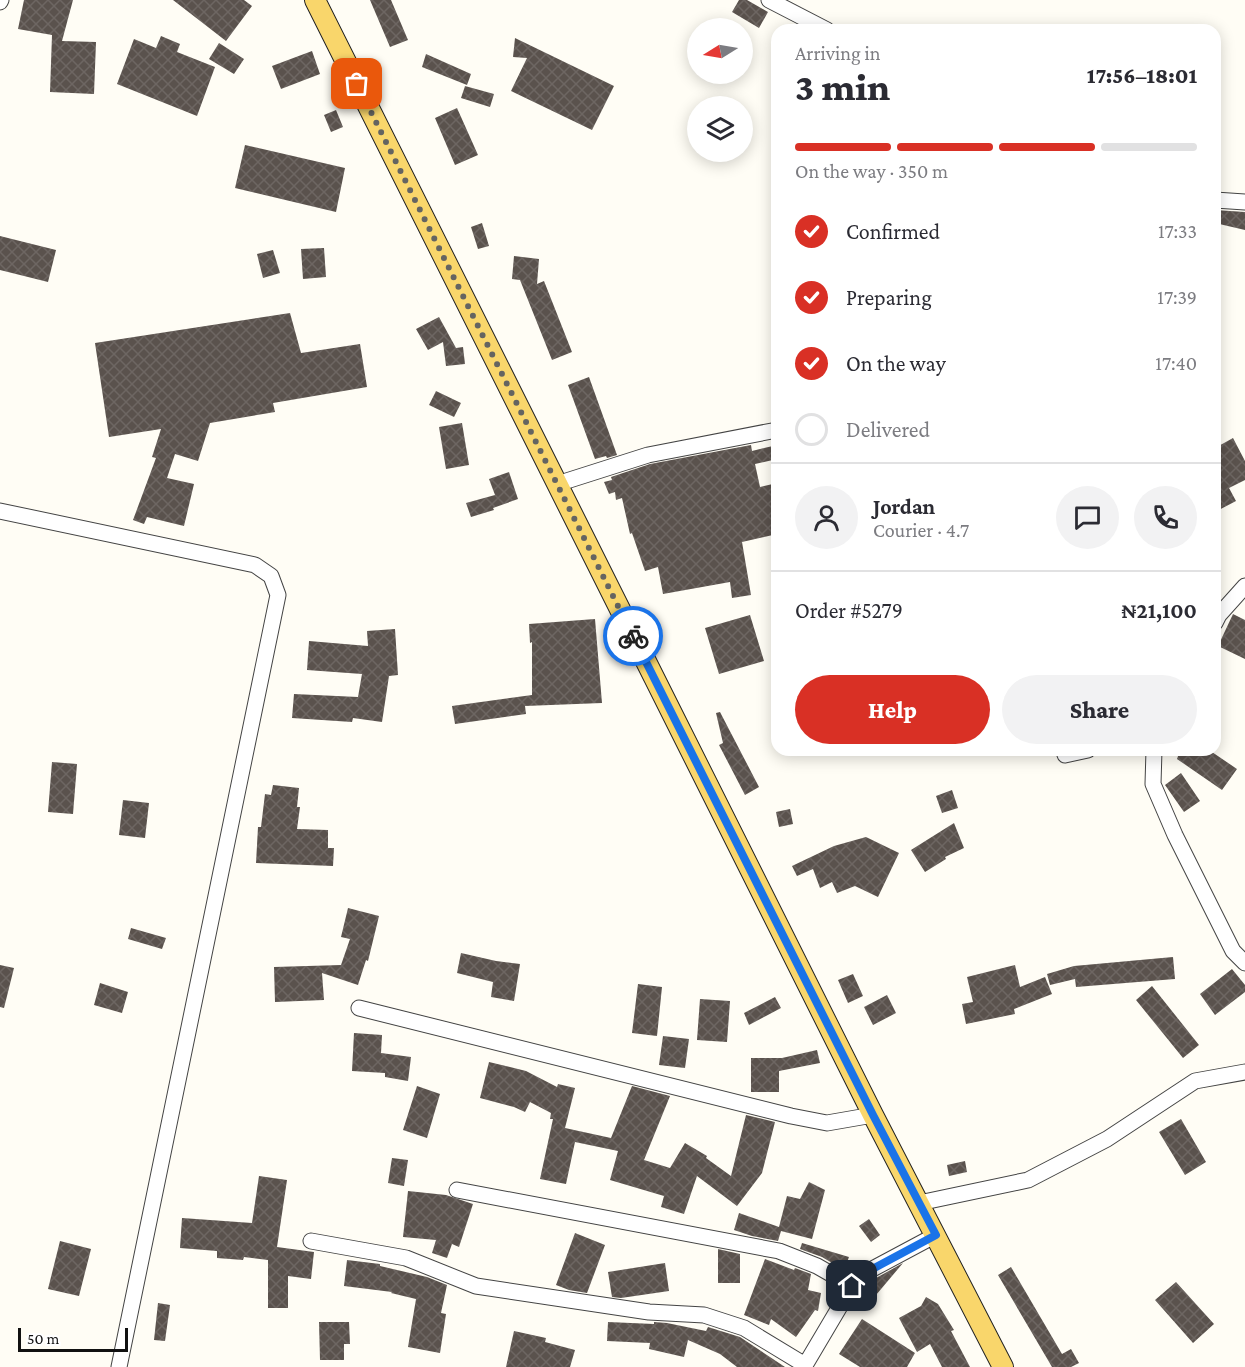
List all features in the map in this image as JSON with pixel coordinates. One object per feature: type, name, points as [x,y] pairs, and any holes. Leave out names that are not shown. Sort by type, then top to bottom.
[{"type":"main road","points":[[315,0],[873,1115],[1003,1367]]},
{"type":"street","points":[[769,0],[815,24]]},
{"type":"street","points":[[1221,200],[1245,202]]},
{"type":"street","points":[[557,484],[648,455],[771,431]]},
{"type":"street","points":[[0,511],[255,565],[271,576],[278,595],[119,1367]]},
{"type":"street","points":[[1221,614],[1245,586]]},
{"type":"street","points":[[1154,756],[1154,784],[1175,835],[1233,951],[1245,963]]},
{"type":"street","points":[[359,1008],[791,1116],[826,1123],[873,1115]]},
{"type":"street","points":[[920,1203],[1028,1180],[1107,1139],[1195,1081],[1245,1072]]},
{"type":"street","points":[[458,1190],[778,1251],[817,1266],[852,1286]]},
{"type":"street","points":[[311,1241],[406,1258],[476,1286],[649,1312],[704,1315],[744,1328],[804,1366],[852,1286],[863,1274],[936,1235]]},
{"type":"building","points":[[24,0],[73,0],[62,41],[96,42],[94,94],[50,92],[52,35],[18,29]]},
{"type":"building","points":[[173,0],[244,0],[252,6],[226,41]]},
{"type":"building","points":[[370,0],[391,0],[408,40],[390,47]]},
{"type":"building","points":[[739,0],[747,0],[768,12],[759,28],[753,24],[753,18],[742,18],[732,12]]},
{"type":"building","points":[[161,36],[180,44],[177,52],[215,67],[197,116],[117,84],[134,39],[156,48]]},
{"type":"building","points":[[515,38],[614,86],[592,130],[511,91],[527,58],[513,57]]},
{"type":"building","points":[[219,43],[244,59],[234,74],[209,59]]},
{"type":"building","points":[[312,51],[320,74],[281,89],[272,66]]},
{"type":"building","points":[[426,54],[471,74],[467,85],[422,67]]},
{"type":"building","points":[[465,86],[494,94],[490,107],[461,98]]},
{"type":"building","points":[[457,108],[478,155],[455,165],[435,118]]},
{"type":"building","points":[[336,110],[343,127],[331,132],[324,115]]},
{"type":"building","points":[[245,145],[345,168],[336,212],[235,188]]},
{"type":"building","points":[[1221,210],[1245,212],[1245,230],[1221,224]]},
{"type":"building","points":[[482,223],[489,246],[478,249],[471,227]]},
{"type":"building","points":[[0,236],[56,250],[48,282],[0,270]]},
{"type":"building","points":[[324,248],[326,277],[303,279],[301,249]]},
{"type":"building","points":[[273,250],[280,273],[263,278],[257,254]]},
{"type":"building","points":[[514,256],[539,259],[537,284],[544,281],[572,352],[552,360],[520,280],[512,279]]},
{"type":"building","points":[[290,313],[301,353],[360,344],[367,387],[273,403],[275,412],[210,423],[198,461],[175,454],[167,478],[194,484],[184,526],[147,517],[144,524],[133,520],[156,458],[152,457],[161,429],[109,437],[95,343]]},
{"type":"building","points":[[439,317],[456,348],[463,347],[465,364],[446,366],[443,342],[428,350],[416,329]]},
{"type":"building","points":[[589,377],[617,455],[607,458],[606,456],[595,459],[568,385]]},
{"type":"building","points":[[436,391],[461,403],[454,417],[429,405]]},
{"type":"building","points":[[462,423],[469,465],[446,469],[439,427]]},
{"type":"building","points":[[1233,438],[1245,461],[1245,480],[1229,488],[1236,501],[1221,509],[1221,445]]},
{"type":"building","points":[[751,445],[752,451],[771,446],[771,460],[755,464],[760,487],[771,484],[771,535],[742,542],[751,595],[732,598],[730,582],[663,594],[658,567],[645,571],[632,533],[630,534],[622,498],[616,500],[615,492],[609,494],[604,482],[612,480],[611,477],[650,464]]},
{"type":"building","points":[[509,472],[518,499],[471,517],[466,503],[495,495],[489,479]]},
{"type":"building","points":[[1233,614],[1245,620],[1245,659],[1221,647],[1221,640]]},
{"type":"building","points":[[750,615],[764,661],[719,674],[705,628]]},
{"type":"building","points":[[595,619],[602,703],[525,706],[526,714],[455,724],[452,706],[532,695],[532,642],[530,643],[529,624]]},
{"type":"building","points":[[395,629],[398,675],[389,676],[382,722],[353,718],[352,722],[292,718],[294,694],[358,697],[362,674],[307,670],[309,641],[368,646],[367,631]]},
{"type":"building","points":[[720,712],[759,787],[745,795],[719,745],[723,743],[716,713]]},
{"type":"building","points":[[1178,756],[1218,756],[1237,769],[1222,790],[1177,759]]},
{"type":"building","points":[[52,762],[77,764],[73,814],[48,812]]},
{"type":"building","points":[[1181,773],[1200,801],[1184,812],[1165,785]]},
{"type":"building","points":[[273,785],[299,788],[297,807],[300,807],[297,829],[328,830],[328,848],[334,848],[333,866],[256,863],[258,827],[261,827],[265,794],[271,795]]},
{"type":"building","points":[[952,790],[958,808],[942,813],[936,796]]},
{"type":"building","points":[[123,800],[149,803],[145,838],[119,835]]},
{"type":"building","points":[[790,809],[793,824],[779,827],[776,812]]},
{"type":"building","points":[[954,823],[964,848],[945,857],[946,859],[925,872],[911,850]]},
{"type":"building","points":[[866,837],[899,853],[878,897],[855,886],[837,893],[832,882],[820,888],[813,869],[797,876],[792,866],[834,846]]},
{"type":"building","points":[[348,908],[379,916],[368,961],[366,960],[358,985],[322,973],[324,1000],[275,1002],[274,967],[341,965],[350,939],[341,937]]},
{"type":"building","points":[[131,928],[166,938],[162,949],[128,939]]},
{"type":"building","points":[[461,953],[520,964],[514,1001],[491,997],[493,982],[457,973]]},
{"type":"building","points":[[1173,957],[1175,979],[1076,987],[1075,979],[1050,985],[1047,974],[1074,966]]},
{"type":"building","points":[[0,965],[14,968],[4,1008],[0,1007]]},
{"type":"building","points":[[1015,965],[1020,987],[1045,977],[1052,994],[1014,1009],[1015,1014],[966,1024],[962,1004],[973,1002],[967,977]]},
{"type":"building","points":[[1232,969],[1245,985],[1245,992],[1215,1015],[1200,994]]},
{"type":"building","points":[[853,974],[863,996],[848,1003],[838,980]]},
{"type":"building","points":[[100,983],[128,992],[122,1013],[94,1005]]},
{"type":"building","points":[[638,984],[662,987],[657,1036],[632,1033]]},
{"type":"building","points":[[1152,986],[1199,1045],[1183,1058],[1136,1000]]},
{"type":"building","points":[[887,995],[896,1013],[873,1025],[864,1007]]},
{"type":"building","points":[[775,997],[781,1008],[749,1025],[744,1013]]},
{"type":"building","points":[[700,999],[730,1001],[727,1042],[697,1040]]},
{"type":"building","points":[[354,1033],[382,1035],[381,1053],[411,1057],[408,1081],[385,1077],[385,1073],[352,1071]]},
{"type":"building","points":[[663,1036],[689,1039],[685,1068],[659,1065]]},
{"type":"building","points":[[817,1050],[820,1063],[779,1071],[779,1092],[751,1092],[751,1058],[782,1058]]},
{"type":"building","points":[[489,1062],[526,1071],[557,1087],[558,1084],[575,1088],[565,1128],[611,1138],[632,1086],[670,1096],[644,1160],[670,1168],[685,1143],[707,1156],[706,1158],[731,1176],[746,1115],[775,1122],[762,1173],[737,1206],[697,1176],[684,1214],[661,1207],[664,1196],[610,1180],[618,1151],[575,1142],[566,1184],[540,1179],[553,1119],[550,1119],[551,1113],[530,1102],[525,1112],[480,1098]]},
{"type":"building","points":[[417,1086],[440,1094],[427,1138],[403,1130]]},
{"type":"building","points":[[1181,1119],[1206,1162],[1185,1175],[1159,1132]]},
{"type":"building","points":[[392,1158],[408,1160],[404,1186],[388,1183]]},
{"type":"building","points":[[965,1161],[967,1172],[949,1176],[947,1165]]},
{"type":"building","points":[[259,1176],[287,1180],[277,1247],[314,1252],[311,1279],[288,1276],[288,1308],[268,1308],[268,1260],[244,1257],[243,1260],[217,1258],[217,1251],[180,1248],[182,1218],[252,1223]]},
{"type":"building","points":[[809,1182],[825,1190],[812,1239],[781,1231],[778,1241],[734,1230],[739,1213],[779,1227],[787,1196],[800,1199]]},
{"type":"building","points":[[408,1191],[446,1195],[473,1204],[459,1247],[452,1244],[447,1258],[432,1253],[436,1240],[403,1237]]},
{"type":"building","points":[[869,1219],[880,1235],[871,1242],[859,1226]]},
{"type":"building","points":[[575,1233],[605,1245],[587,1293],[556,1285]]},
{"type":"building","points":[[60,1241],[91,1249],[79,1296],[48,1289]]},
{"type":"building","points":[[802,1243],[849,1257],[844,1270],[822,1257],[800,1249]]},
{"type":"building","points":[[718,1249],[740,1254],[740,1283],[718,1283]]},
{"type":"building","points":[[765,1259],[811,1274],[808,1290],[821,1293],[818,1311],[815,1310],[796,1337],[771,1319],[769,1325],[744,1315]]},
{"type":"building","points":[[347,1260],[380,1264],[380,1266],[427,1277],[447,1285],[441,1313],[446,1314],[440,1353],[408,1347],[416,1299],[392,1292],[344,1286]]},
{"type":"building","points":[[665,1263],[669,1291],[621,1298],[612,1297],[608,1272]]},
{"type":"building","points":[[903,1263],[876,1295],[874,1293],[860,1308],[854,1302],[869,1282]]},
{"type":"building","points":[[1011,1267],[1062,1354],[1071,1349],[1079,1363],[1071,1367],[1052,1367],[998,1275]]},
{"type":"building","points":[[1176,1282],[1214,1324],[1193,1343],[1155,1300]]},
{"type":"building","points":[[926,1297],[938,1304],[954,1330],[951,1331],[970,1367],[942,1367],[930,1344],[917,1352],[899,1318],[921,1306]]},
{"type":"building","points":[[158,1303],[170,1305],[165,1341],[154,1340]]},
{"type":"building","points":[[862,1319],[915,1353],[907,1367],[860,1367],[839,1354]]},
{"type":"building","points":[[319,1322],[349,1322],[350,1344],[344,1344],[344,1360],[320,1360]]},
{"type":"building","points":[[608,1322],[667,1323],[706,1331],[708,1327],[740,1337],[785,1367],[737,1367],[720,1354],[688,1340],[684,1357],[649,1349],[650,1343],[607,1341]]},
{"type":"building","points":[[514,1331],[546,1338],[545,1342],[575,1350],[570,1367],[506,1367]]},
{"type":"way so far","points":[[357,84],[633,636]]},
{"type":"route","points":[[633,636],[873,1115],[936,1235],[863,1274],[852,1286]]}]
